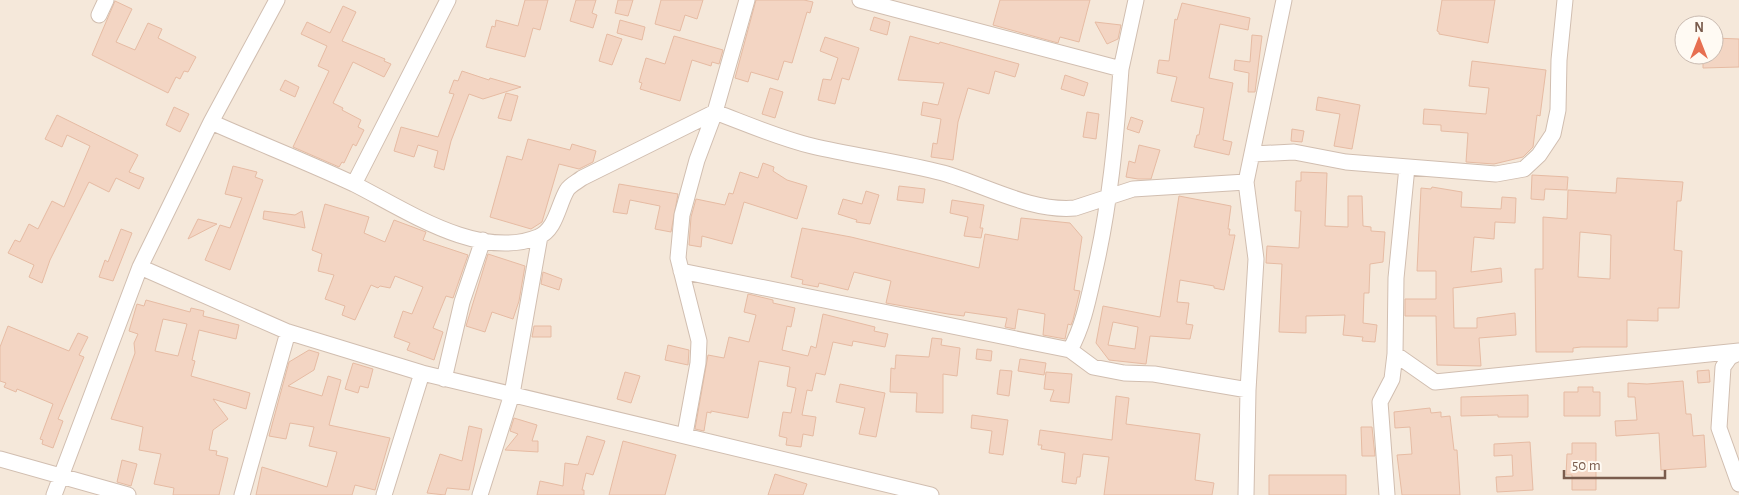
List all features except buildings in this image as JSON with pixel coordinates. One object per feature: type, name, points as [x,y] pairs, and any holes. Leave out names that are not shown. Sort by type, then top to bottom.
[{"type":"street","points":[[99,15],[106,0]]},
{"type":"street","points":[[54,495],[140,267],[211,122],[277,0]]},
{"type":"street","points":[[354,184],[448,0]]},
{"type":"street","points":[[685,434],[698,363],[699,341],[681,271],[678,245],[682,215],[697,160],[715,112],[747,0]]},
{"type":"street","points":[[860,0],[1120,69]]},
{"type":"street","points":[[1070,350],[1082,328],[1110,194],[1120,69],[1136,0]]},
{"type":"street","points":[[1246,495],[1248,390],[1256,259],[1246,182],[1284,0]]},
{"type":"street","points":[[1253,154],[1294,152],[1346,162],[1496,174],[1524,170],[1539,155],[1553,134],[1558,110],[1559,60],[1565,0]]},
{"type":"street","points":[[211,122],[354,184],[399,210],[451,233],[483,240],[520,243],[540,236],[551,226],[568,189],[582,178],[715,112],[764,131],[811,146],[940,173],[1038,204],[1065,208],[1075,208],[1110,194],[1133,189],[1246,182]]},
{"type":"street","points":[[1387,495],[1380,402],[1392,379],[1395,354],[1396,278],[1407,168]]},
{"type":"street","points":[[480,495],[512,394],[540,236]]},
{"type":"street","points":[[444,379],[462,302],[483,240]]},
{"type":"street","points":[[140,267],[288,332],[422,373],[685,434],[931,495]]},
{"type":"street","points":[[681,271],[1070,350],[1093,367],[1124,373],[1154,374],[1248,390]]},
{"type":"street","points":[[242,495],[288,332]]},
{"type":"street","points":[[1395,354],[1435,382],[1739,352]]},
{"type":"street","points":[[1739,352],[1730,357],[1723,367],[1719,428],[1739,484]]},
{"type":"street","points":[[384,495],[422,373]]},
{"type":"street","points":[[0,459],[60,478],[128,495]]},
{"type":"shaded area","points":[[0,0],[1739,0],[1739,495],[0,495]]}]
